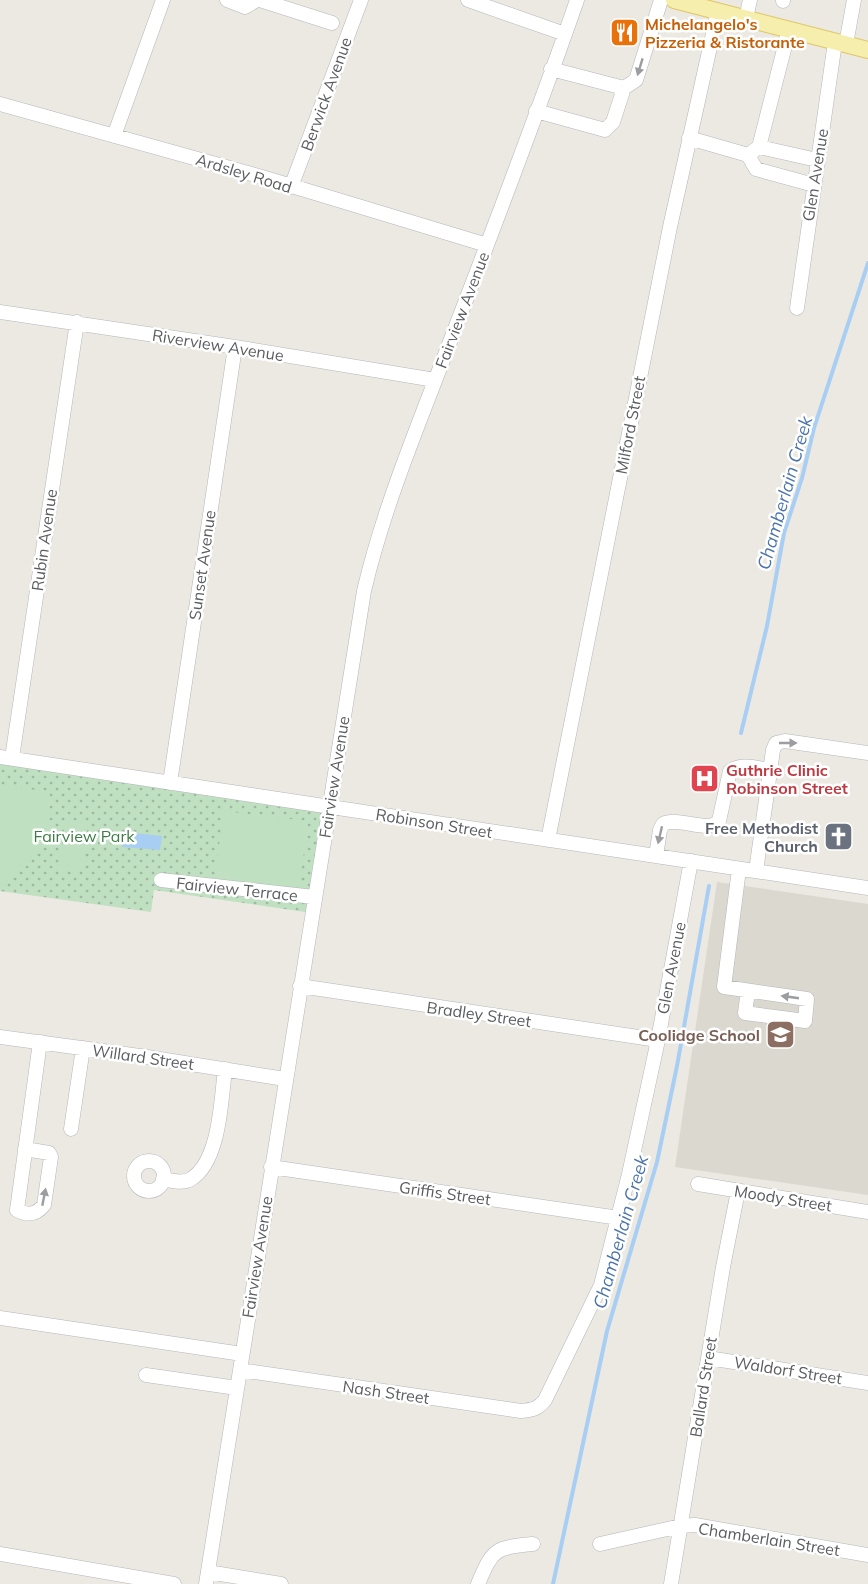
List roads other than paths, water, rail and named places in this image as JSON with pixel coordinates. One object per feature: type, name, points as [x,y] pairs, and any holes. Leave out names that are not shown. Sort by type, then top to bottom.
[{"type":"main road","points":[[674,0],[868,50]]},
{"type":"street","points":[[227,0],[245,7],[258,0],[332,23]]},
{"type":"street","name":"Berwick Avenue","points":[[291,187],[361,0]]},
{"type":"street","points":[[468,0],[485,3],[565,34]]},
{"type":"street","name":"Fairview Avenue","points":[[207,1578],[314,897],[364,591],[373,551],[393,489],[487,245],[577,0]]},
{"type":"street","points":[[536,111],[605,130],[613,122],[624,88],[636,80],[661,0]]},
{"type":"street","points":[[746,18],[750,0]]},
{"type":"street","name":"Glen Avenue","points":[[797,308],[818,160],[840,43],[854,0]]},
{"type":"street","points":[[114,136],[160,1]]},
{"type":"street","name":"Milford Street","points":[[548,840],[667,238],[718,11]]},
{"type":"street","points":[[789,30],[754,151],[756,169],[814,185]]},
{"type":"street","points":[[551,69],[624,88]]},
{"type":"street","name":"Ardsley Road","points":[[0,104],[262,177],[487,245]]},
{"type":"street","points":[[689,138],[754,151],[818,160]]},
{"type":"street","name":"Riverview Avenue","points":[[0,312],[77,322],[435,380]]},
{"type":"street","name":"Rubin Avenue","points":[[6,758],[77,322]]},
{"type":"street","name":"Sunset Avenue","points":[[170,783],[235,347]]},
{"type":"street","points":[[756,871],[776,743],[785,741],[868,753]]},
{"type":"street","name":"Robinson Street","points":[[6,758],[868,888]]},
{"type":"street","points":[[656,856],[663,824],[675,821],[715,826],[719,821],[730,771],[744,766],[770,770]]},
{"type":"street","name":"Glen Avenue","points":[[533,1410],[540,1407],[545,1400],[601,1285],[619,1218],[658,1040],[692,861]]},
{"type":"street","points":[[739,869],[724,987],[748,991]]},
{"type":"street","name":"Fairview Terrace","points":[[161,880],[314,897]]},
{"type":"street","name":"Bradley Street","points":[[300,986],[658,1040]]},
{"type":"street","name":"Willard Street","points":[[0,1037],[285,1079]]},
{"type":"street","points":[[25,1149],[40,1042]]},
{"type":"street","points":[[71,1129],[83,1048]]},
{"type":"street","points":[[163,1179],[174,1182],[189,1180],[202,1170],[210,1156],[225,1069]]},
{"type":"street","name":"Griffis Street","points":[[272,1167],[619,1218]]},
{"type":"street","name":"Moody Street","points":[[698,1184],[868,1212]]},
{"type":"street","name":"Ballard Street","points":[[671,1584],[738,1191]]},
{"type":"street","points":[[0,1318],[242,1354]]},
{"type":"street","name":"Waldorf Street","points":[[708,1358],[868,1383]]},
{"type":"street","name":"Nash Street","points":[[240,1370],[521,1411],[533,1410]]},
{"type":"street","points":[[146,1375],[237,1388]]},
{"type":"street","name":"Chamberlain Street","points":[[600,1544],[681,1526],[695,1526],[868,1555]]},
{"type":"street","points":[[478,1584],[485,1567],[497,1550],[504,1547],[533,1544]]},
{"type":"street","points":[[0,1554],[174,1584]]},
{"type":"street","points":[[207,1578],[281,1584]]},
{"type":"water","points":[[123,832],[162,836],[160,850],[122,847]]},
{"type":"waterway","name":"Chamberlain Creek","points":[[741,733],[767,626],[784,533],[802,478],[814,428],[868,263]]},
{"type":"waterway","name":"Chamberlain Creek","points":[[553,1584],[607,1331],[657,1162],[677,1066],[709,886]]},
{"type":"place","name":"Michelangelo's Pizzeria & Ristorante","points":[[624,33]]},
{"type":"place","name":"Guthrie Clinic Robinson Street","points":[[705,779]]},
{"type":"place","name":"Free Methodist Church","points":[[839,837]]},
{"type":"place","name":"Coolidge School","points":[[781,1035]]},
{"type":"park label","name":"Fairview Park","points":[[84,836]]}]
